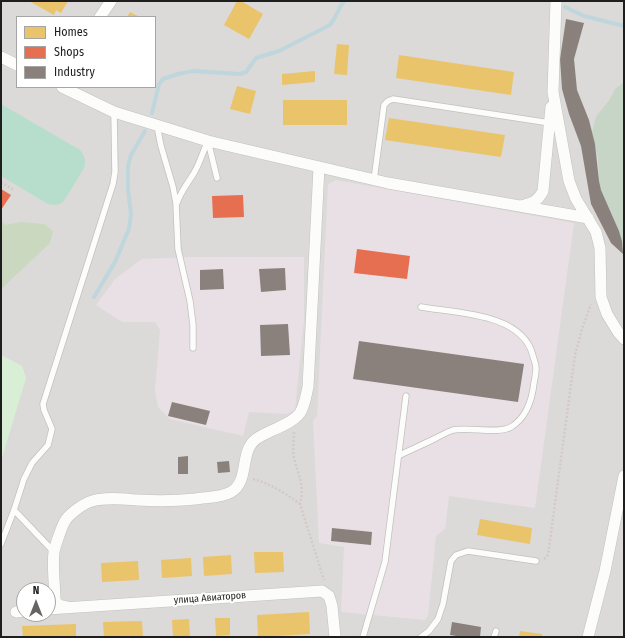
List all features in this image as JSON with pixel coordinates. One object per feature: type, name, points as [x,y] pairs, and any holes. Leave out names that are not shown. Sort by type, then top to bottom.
[{"type":"street","points":[[101,16],[111,1]]},
{"type":"street","points":[[519,206],[533,203],[539,198],[543,191],[553,92],[556,1]]},
{"type":"street","points":[[1,57],[16,64]]},
{"type":"street","points":[[64,88],[114,112],[208,141],[374,180],[588,218]]},
{"type":"street","points":[[553,92],[570,181],[576,199],[596,232],[600,248],[601,297],[607,314],[624,339]]},
{"type":"street","points":[[68,607],[59,605],[55,600],[54,552],[66,520],[79,508],[92,501],[116,499],[153,501],[186,500],[224,495],[231,492],[237,486],[242,477],[248,451],[251,445],[256,440],[294,418],[300,413],[304,406],[308,387],[319,167]]},
{"type":"street","points":[[588,637],[605,571],[624,476]]},
{"type":"street","name":"улица Авиаторов","points":[[56,608],[322,591],[329,596]]},
{"type":"street","points":[[329,596],[332,606],[335,637]]},
{"type":"lane","points":[[374,180],[384,105],[393,99],[550,123]]},
{"type":"lane","points":[[1,544],[24,479],[32,463],[48,445],[52,429],[43,404],[114,184],[114,112]]},
{"type":"lane","points":[[157,125],[176,203],[178,248],[190,301],[193,325],[193,348]]},
{"type":"lane","points":[[176,203],[184,186],[196,167],[208,141]]},
{"type":"lane","points":[[208,141],[217,178]]},
{"type":"lane","points":[[398,456],[451,430],[494,430],[509,428],[518,421],[529,407],[533,390],[536,367],[532,351],[526,340],[514,329],[499,321],[482,316],[421,307]]},
{"type":"lane","points":[[363,637],[385,562],[406,396]]},
{"type":"lane","points":[[14,510],[54,552]]},
{"type":"lane","points":[[421,637],[429,631],[438,619],[443,604],[451,561],[456,556],[468,551],[536,561]]},
{"type":"lane","points":[[494,637],[496,630]]},
{"type":"path","points":[[1,182],[14,190]]},
{"type":"path","points":[[536,561],[544,560],[548,555],[575,355],[592,300]]},
{"type":"path","points":[[294,418],[293,456],[301,480],[302,494],[300,504],[329,596]]},
{"type":"path","points":[[242,477],[267,483],[282,491],[300,504]]},
{"type":"shaded area","points":[[1,1],[624,1],[624,637],[1,637]]},
{"type":"shaded area","points":[[336,180],[574,223],[535,508],[449,496],[445,529],[436,536],[428,616],[425,620],[341,612],[344,547],[319,543],[313,421],[317,416],[328,184]]},
{"type":"shaded area","points":[[191,257],[304,257],[304,320],[295,410],[287,414],[249,412],[243,436],[170,419],[158,407],[155,391],[160,330],[155,322],[122,322],[96,305],[115,279],[142,259]]},
{"type":"green space","points":[[624,82],[624,267],[622,241],[601,190],[598,159],[592,133],[596,117],[610,99],[615,89]]},
{"type":"green space","points":[[1,104],[82,152],[85,159],[84,168],[64,201],[54,205],[48,204],[1,176]]},
{"type":"green space","points":[[1,222],[6,225],[21,222],[44,224],[53,231],[50,243],[1,289]]},
{"type":"green space","points":[[1,355],[22,366],[26,378],[1,461]]},
{"type":"building: Homes","points":[[29,1],[68,1],[61,13],[56,10],[54,15]]},
{"type":"building: Homes","points":[[237,1],[241,1],[263,14],[249,39],[224,25]]},
{"type":"building: Homes","points":[[130,12],[138,16],[128,16]]},
{"type":"building: Homes","points":[[337,44],[349,45],[347,75],[334,74]]},
{"type":"building: Homes","points":[[399,55],[514,72],[511,95],[396,78]]},
{"type":"building: Homes","points":[[315,71],[315,82],[282,85],[282,74]]},
{"type":"building: Homes","points":[[237,86],[256,91],[250,114],[230,109]]},
{"type":"building: Homes","points":[[283,100],[347,100],[347,125],[283,125]]},
{"type":"building: Homes","points":[[389,118],[505,135],[501,157],[385,140]]},
{"type":"building: Homes","points":[[480,519],[532,528],[530,544],[477,535]]},
{"type":"building: Homes","points":[[254,552],[283,552],[284,572],[255,573]]},
{"type":"building: Homes","points":[[231,555],[232,574],[204,576],[203,557]]},
{"type":"building: Homes","points":[[191,558],[192,576],[162,578],[161,560]]},
{"type":"building: Homes","points":[[138,561],[139,580],[102,582],[101,563]]},
{"type":"building: Homes","points":[[309,612],[310,634],[258,637],[257,615]]},
{"type":"building: Homes","points":[[215,618],[230,618],[230,635],[216,636]]},
{"type":"building: Homes","points":[[189,619],[190,637],[173,637],[172,620]]},
{"type":"building: Homes","points":[[142,621],[143,637],[104,637],[103,622]]},
{"type":"building: Homes","points":[[76,624],[76,637],[23,637],[22,626]]},
{"type":"building: Homes","points":[[520,631],[542,634],[542,637],[519,637]]},
{"type":"building: Shops","points":[[1,189],[11,195],[1,210]]},
{"type":"building: Shops","points":[[243,195],[244,217],[213,218],[212,196]]},
{"type":"building: Shops","points":[[357,249],[410,256],[407,279],[354,273]]},
{"type":"building: Industry","points":[[566,19],[584,23],[574,59],[577,90],[589,120],[595,144],[601,190],[619,231],[622,241],[623,254],[611,243],[591,204],[581,146],[569,114],[562,89],[560,59]]},
{"type":"building: Industry","points":[[285,268],[286,290],[261,292],[259,269]]},
{"type":"building: Industry","points":[[223,269],[224,289],[200,290],[200,270]]},
{"type":"building: Industry","points":[[288,324],[290,355],[261,356],[260,325]]},
{"type":"building: Industry","points":[[359,341],[524,364],[518,402],[353,379]]},
{"type":"building: Industry","points":[[172,402],[210,411],[206,425],[168,416]]},
{"type":"building: Industry","points":[[188,456],[188,474],[178,474],[178,457]]},
{"type":"building: Industry","points":[[229,461],[230,472],[218,473],[217,462]]},
{"type":"building: Industry","points":[[332,528],[372,532],[371,545],[331,541]]},
{"type":"building: Industry","points":[[452,622],[481,627],[480,637],[450,635]]},
{"type":"waterway","points":[[152,113],[159,84],[163,79],[193,71],[240,74],[246,72],[256,58],[279,51],[330,25],[344,1]]},
{"type":"waterway","points":[[565,7],[584,16],[624,26]]},
{"type":"waterway","points":[[94,297],[115,262],[129,229],[131,214],[128,189],[128,166],[131,155],[145,131]]}]
